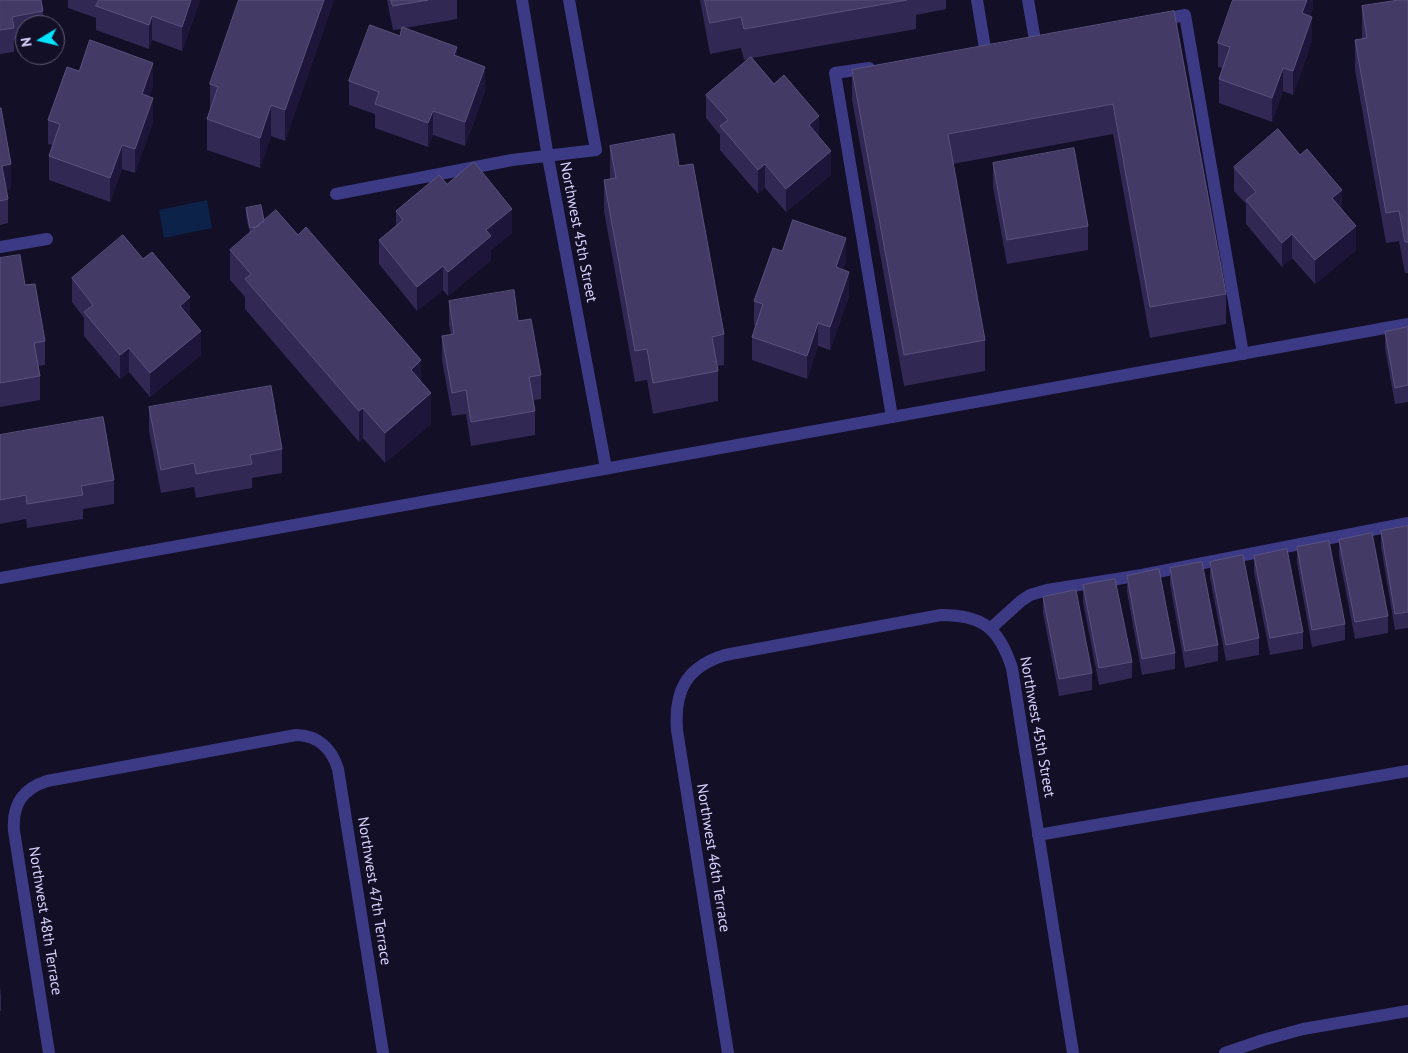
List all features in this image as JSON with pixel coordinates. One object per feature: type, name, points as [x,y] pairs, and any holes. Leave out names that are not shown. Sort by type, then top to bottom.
[{"type":"street","name":"Northwest 45th Street","points":[[522,0],[548,156],[606,468]]},
{"type":"street","points":[[336,194],[512,160],[596,150],[569,0]]},
{"type":"street","points":[[977,0],[985,48]]},
{"type":"street","points":[[1028,0],[1035,40]]},
{"type":"street","points":[[1148,22],[1186,15],[1243,354]]},
{"type":"street","points":[[882,65],[835,73],[892,417]]},
{"type":"street","points":[[0,247],[47,239]]},
{"type":"street","points":[[0,578],[1408,324]]},
{"type":"street","points":[[990,629],[1021,600],[1047,590],[1142,575],[1408,523]]},
{"type":"street","name":"Northwest 45th Street","points":[[694,672],[713,659],[725,655],[941,615],[964,616],[978,620],[990,629],[1000,640],[1012,668],[1073,1053]]},
{"type":"street","name":"Northwest 46th Terrace","points":[[694,672],[682,688],[677,701],[677,730],[728,1053]]},
{"type":"street","name":"Northwest 48th Terrace","points":[[49,1053],[14,831],[15,812],[22,796],[31,787],[39,783],[86,773],[287,736],[304,735],[319,741]]},
{"type":"street","name":"Northwest 47th Terrace","points":[[319,741],[332,754],[338,769],[383,1053]]},
{"type":"street","points":[[1038,835],[1408,771]]},
{"type":"street","points":[[1225,1053],[1303,1029],[1408,1011]]},
{"type":"water","points":[[207,200],[212,228],[164,238],[159,210]]},
{"type":"building","points":[[0,0],[41,0],[43,11],[15,15],[12,17],[14,28],[0,30]]},
{"type":"building","points":[[99,0],[191,0],[182,27],[152,16],[149,25],[96,6]]},
{"type":"building","points":[[239,0],[324,0],[285,110],[271,105],[260,138],[207,119],[218,87],[210,84]]},
{"type":"building","points":[[391,0],[428,0],[393,6]]},
{"type":"building","points":[[705,0],[907,0],[744,29],[741,17],[710,23]]},
{"type":"building","points":[[1233,0],[1307,0],[1302,13],[1312,17],[1293,71],[1283,68],[1272,98],[1219,79],[1230,47],[1218,43]]},
{"type":"building","points":[[1408,0],[1408,242],[1405,242],[1399,211],[1386,213],[1355,40],[1367,38],[1362,6]]},
{"type":"building","points":[[1174,11],[1226,294],[1150,307],[1113,104],[948,134],[985,340],[904,355],[852,70]]},
{"type":"building","points":[[370,25],[400,36],[402,27],[457,47],[454,55],[485,67],[465,122],[433,111],[428,123],[375,104],[379,92],[349,81]]},
{"type":"building","points":[[90,40],[153,63],[142,94],[153,98],[135,149],[122,145],[110,178],[49,156],[60,124],[48,120],[67,67],[79,71]]},
{"type":"building","points":[[751,57],[774,84],[784,75],[819,116],[809,125],[831,151],[786,189],[765,164],[758,170],[720,126],[728,120],[706,95]]},
{"type":"building","points":[[0,108],[11,164],[2,166],[8,199],[0,201]]},
{"type":"building","points":[[1278,129],[1300,155],[1307,149],[1342,190],[1332,198],[1356,226],[1315,260],[1292,234],[1282,243],[1246,200],[1256,192],[1234,167]]},
{"type":"building","points":[[674,134],[679,166],[693,164],[724,334],[712,337],[718,371],[653,383],[647,349],[635,351],[604,180],[616,178],[610,146]]},
{"type":"building","points":[[1074,148],[1088,226],[1007,240],[993,163]]},
{"type":"building","points":[[474,162],[512,209],[486,230],[491,236],[448,272],[443,266],[417,287],[379,240],[403,220],[396,211],[439,175],[447,184]]},
{"type":"building","points":[[261,205],[264,221],[257,227],[250,228],[246,208]]},
{"type":"building","points":[[276,210],[298,235],[306,227],[421,360],[411,370],[431,393],[385,433],[363,408],[359,411],[245,279],[251,274],[230,250]]},
{"type":"building","points":[[793,220],[846,238],[836,267],[849,272],[830,327],[818,323],[807,356],[752,337],[763,304],[754,301],[773,248],[782,251]]},
{"type":"building","points":[[123,235],[143,259],[152,252],[190,297],[180,306],[201,331],[150,373],[129,348],[120,355],[84,312],[93,305],[72,278]]},
{"type":"building","points":[[20,255],[25,285],[35,284],[45,341],[34,343],[40,376],[0,383],[0,258]]},
{"type":"building","points":[[514,290],[518,321],[531,319],[541,375],[529,377],[535,411],[471,422],[466,390],[452,393],[442,336],[454,334],[449,301]]},
{"type":"building","points":[[1408,327],[1408,385],[1395,388],[1385,332]]},
{"type":"building","points":[[271,386],[282,449],[250,455],[252,464],[196,474],[194,463],[161,470],[149,407]]},
{"type":"building","points":[[103,417],[114,480],[81,486],[83,495],[27,504],[26,495],[0,500],[0,435]]},
{"type":"building","points":[[1408,526],[1408,612],[1395,614],[1381,531]]},
{"type":"building","points":[[1372,533],[1388,616],[1355,622],[1339,540]]},
{"type":"building","points":[[1329,541],[1345,624],[1312,630],[1297,547]]},
{"type":"building","points":[[1287,549],[1303,632],[1270,638],[1254,556]]},
{"type":"building","points":[[1243,555],[1259,638],[1226,645],[1210,562]]},
{"type":"building","points":[[1202,562],[1218,645],[1185,651],[1170,568]]},
{"type":"building","points":[[1159,569],[1175,653],[1142,659],[1127,576]]},
{"type":"building","points":[[1115,579],[1132,662],[1099,668],[1083,585]]},
{"type":"building","points":[[1076,590],[1092,673],[1059,679],[1043,597]]}]
